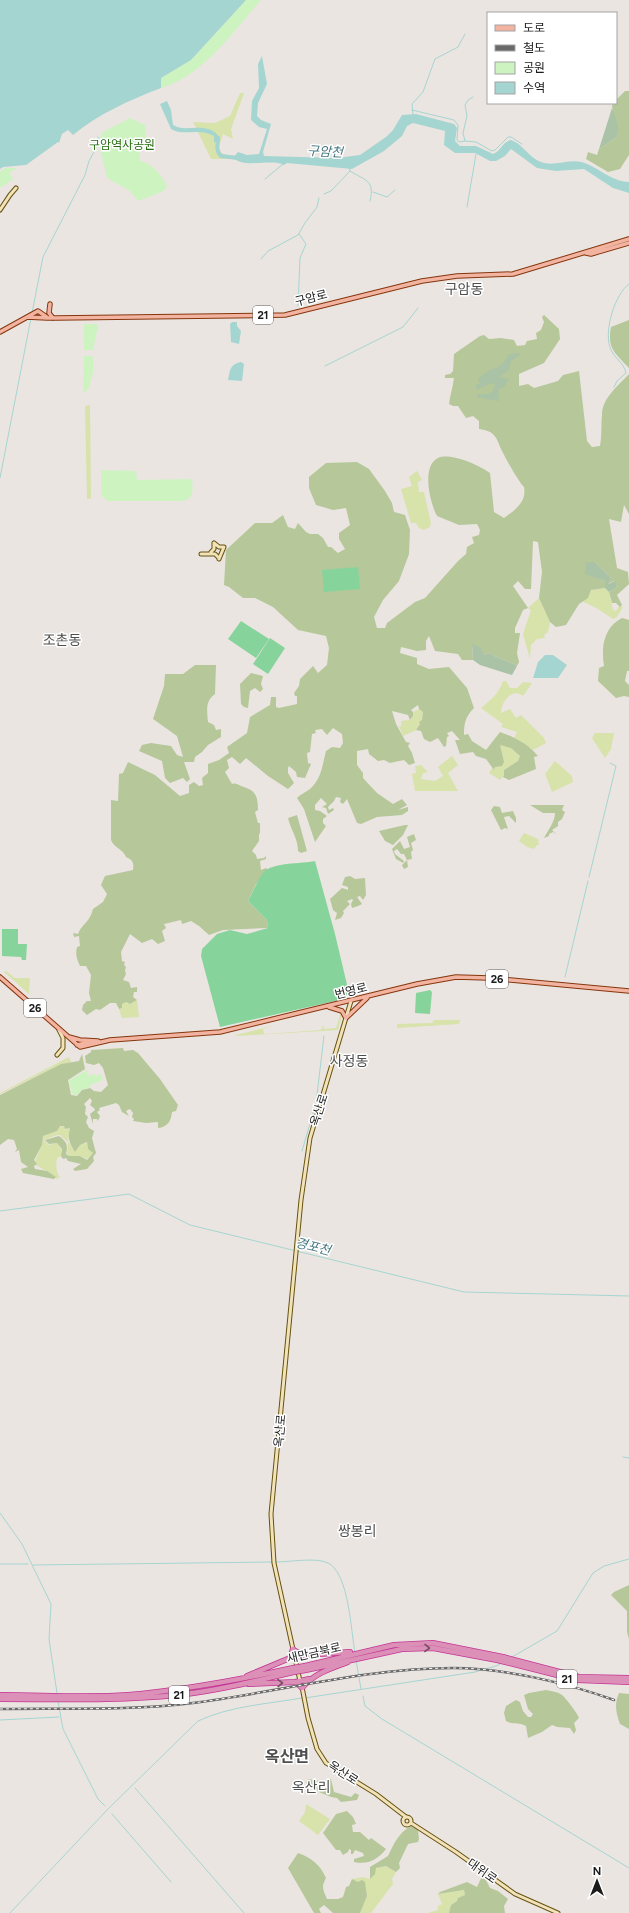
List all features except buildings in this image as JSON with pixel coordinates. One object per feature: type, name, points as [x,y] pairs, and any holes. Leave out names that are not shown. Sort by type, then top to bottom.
[{"type":"highway","name":"21","points":[[360,1655],[394,1645],[417,1643],[443,1644],[503,1657],[579,1677],[629,1678]]},
{"type":"highway","name":"21","points":[[360,1655],[370,1655],[402,1649],[433,1648],[497,1660],[577,1680],[629,1682]]},
{"type":"highway","points":[[293,1650],[304,1655]]},
{"type":"highway","points":[[293,1650],[294,1659]]},
{"type":"highway","points":[[236,1680],[304,1655],[360,1655]]},
{"type":"highway","points":[[214,1689],[221,1690],[249,1684],[298,1682],[309,1679],[328,1670],[352,1656],[360,1655]]},
{"type":"highway","name":"새만금북로","points":[[62,1697],[126,1695],[177,1690],[305,1668],[352,1656]]},
{"type":"highway","name":"새만금북로","points":[[0,1695],[130,1699],[177,1695],[214,1689],[294,1670]]},
{"type":"highway","points":[[298,1682],[302,1688],[309,1679]]},
{"type":"highway","name":"새만금북로","points":[[0,1699],[54,1697]]},
{"type":"main road","points":[[0,210],[16,188]]},
{"type":"main road","name":"구암로","points":[[26,317],[285,315],[422,281],[457,276],[513,274],[585,253],[591,249],[629,239]]},
{"type":"main road","name":"구암로","points":[[585,253],[591,254],[629,243]]},
{"type":"main road","points":[[50,304],[48,311],[51,318]]},
{"type":"main road","points":[[0,332],[37,311],[51,318]]},
{"type":"main road","points":[[201,554],[215,554],[219,558],[224,547],[219,547],[214,543],[214,549],[211,552]]},
{"type":"main road","name":"26","points":[[0,977],[79,1046]]},
{"type":"main road","name":"번영로","points":[[79,1046],[110,1040],[220,1032],[417,984],[456,977],[488,978],[629,991]]},
{"type":"main road","points":[[327,1007],[342,1011],[346,1018],[367,997]]},
{"type":"main road","name":"옥산로","points":[[293,1650],[273,1561],[271,1514],[297,1258],[301,1200],[310,1138],[351,1001]]},
{"type":"main road","points":[[57,1055],[63,1048],[63,1038],[59,1030]]},
{"type":"main road","points":[[66,1036],[80,1040],[110,1040]]},
{"type":"main road","points":[[79,1046],[97,1041]]},
{"type":"main road","points":[[294,1659],[298,1682]]},
{"type":"main road","name":"옥산로","points":[[302,1688],[317,1749],[326,1763],[376,1794],[406,1817]]},
{"type":"main road","points":[[406,1817],[410,1818],[411,1823],[408,1825],[405,1824],[404,1820],[406,1817]]},
{"type":"main road","name":"대위로","points":[[411,1823],[456,1852],[515,1894],[558,1913]]},
{"type":"green space","points":[[246,0],[261,0],[228,39],[204,63],[190,74],[161,88],[161,78],[192,59]]},
{"type":"green space","points":[[625,91],[629,91],[629,155],[620,169],[608,172],[586,159],[588,152],[597,155],[599,149],[617,137],[617,129],[612,105],[617,104],[617,99]]},
{"type":"green space","points":[[240,93],[244,93],[231,129],[233,139],[223,134],[219,147],[221,153],[230,156],[229,159],[211,159],[193,122],[215,123],[230,116]]},
{"type":"green space","points":[[612,108],[618,125],[617,137],[599,149]]},
{"type":"green space","name":"구암역사공원","points":[[130,118],[145,125],[146,144],[140,152],[139,160],[156,170],[167,186],[164,191],[138,201],[130,191],[107,178],[98,140],[103,132]]},
{"type":"green space","points":[[5,168],[17,168],[9,173],[13,179],[0,188],[0,172]]},
{"type":"green space","points":[[544,315],[559,329],[560,339],[544,363],[519,374],[519,386],[528,384],[534,388],[558,381],[563,375],[579,371],[587,441],[592,447],[600,446],[602,415],[605,403],[611,393],[629,374],[629,514],[624,505],[621,522],[609,519],[617,568],[628,572],[629,584],[617,595],[622,605],[620,607],[616,603],[612,603],[609,592],[617,587],[614,581],[607,584],[611,578],[595,562],[593,576],[605,581],[605,588],[591,590],[588,598],[579,604],[566,625],[556,627],[550,622],[539,598],[542,572],[538,542],[533,541],[531,589],[525,589],[518,581],[513,586],[528,608],[523,610],[515,628],[515,633],[520,633],[517,653],[519,662],[517,666],[490,653],[484,655],[472,645],[473,660],[462,660],[458,654],[435,651],[429,636],[426,641],[426,650],[417,651],[401,647],[400,653],[417,658],[417,664],[429,669],[449,667],[467,688],[474,708],[466,721],[464,735],[468,734],[472,741],[486,750],[500,732],[510,736],[525,744],[538,756],[534,757],[536,769],[509,780],[503,777],[504,770],[518,761],[520,756],[511,748],[500,745],[504,762],[502,766],[495,767],[494,770],[486,759],[476,756],[473,752],[460,754],[455,740],[460,740],[452,731],[447,733],[449,736],[447,737],[446,746],[444,747],[438,738],[430,742],[424,739],[421,731],[416,730],[420,724],[419,722],[422,720],[423,712],[419,709],[418,705],[411,710],[413,712],[413,716],[410,720],[408,715],[392,711],[396,724],[406,742],[410,743],[408,746],[415,763],[409,765],[404,760],[390,763],[384,760],[378,761],[369,754],[368,749],[357,751],[357,765],[363,773],[363,778],[377,793],[393,804],[402,799],[407,805],[398,810],[408,807],[408,811],[402,815],[377,817],[361,824],[357,823],[347,799],[343,804],[340,802],[341,798],[336,797],[328,807],[329,810],[333,808],[334,810],[328,814],[326,808],[322,807],[327,804],[321,798],[315,805],[315,810],[320,811],[327,816],[323,819],[323,823],[326,826],[315,842],[304,809],[297,798],[310,789],[317,781],[321,772],[326,751],[332,747],[340,748],[343,743],[342,734],[333,728],[327,735],[322,729],[315,730],[316,733],[312,734],[310,752],[307,753],[308,763],[311,764],[305,778],[297,777],[296,772],[289,766],[288,773],[294,783],[288,789],[268,776],[246,758],[240,764],[232,757],[227,760],[229,768],[225,772],[232,784],[250,789],[255,794],[257,800],[258,810],[255,812],[258,823],[260,823],[260,833],[259,841],[252,851],[256,855],[257,859],[264,858],[266,856],[266,859],[260,861],[261,870],[266,868],[268,870],[256,884],[248,901],[267,920],[268,928],[223,930],[209,935],[191,921],[182,924],[181,920],[164,924],[166,928],[162,931],[165,941],[158,944],[152,939],[142,943],[130,934],[121,952],[122,961],[125,962],[124,965],[126,967],[126,974],[123,980],[129,982],[131,988],[137,987],[137,992],[134,992],[133,997],[137,1000],[130,1004],[126,1002],[122,1004],[122,1008],[119,1009],[116,1003],[110,1003],[100,1010],[96,1009],[87,1015],[82,1010],[83,1005],[87,1001],[91,1001],[89,993],[91,975],[86,966],[80,966],[79,964],[76,952],[77,947],[80,946],[79,936],[74,937],[73,933],[78,934],[90,918],[93,909],[103,902],[107,894],[101,885],[105,876],[133,870],[132,861],[112,843],[111,840],[111,800],[118,801],[119,774],[123,773],[128,762],[155,775],[180,796],[189,793],[189,785],[194,782],[199,786],[203,785],[202,778],[208,773],[208,764],[219,760],[229,753],[227,747],[247,733],[250,717],[270,705],[271,697],[276,697],[276,707],[279,708],[297,704],[297,696],[295,696],[294,693],[299,686],[300,679],[313,666],[318,673],[327,665],[329,648],[326,636],[298,630],[273,607],[255,598],[243,598],[224,585],[226,550],[255,523],[272,523],[283,515],[288,527],[295,529],[298,523],[306,532],[310,534],[318,534],[323,538],[328,547],[331,547],[338,553],[345,549],[339,539],[339,533],[350,525],[346,508],[333,510],[316,505],[309,488],[309,477],[326,463],[357,462],[369,469],[392,503],[394,512],[405,515],[410,530],[409,554],[399,581],[383,600],[374,617],[377,628],[385,628],[387,623],[415,602],[425,598],[466,554],[467,547],[474,543],[472,537],[479,535],[480,530],[477,524],[459,525],[437,516],[434,510],[428,485],[428,476],[433,462],[438,458],[443,457],[457,458],[479,466],[490,473],[494,512],[504,518],[516,509],[522,501],[524,497],[524,487],[512,470],[495,436],[489,431],[479,429],[479,421],[473,416],[466,418],[458,406],[449,404],[454,378],[445,378],[445,375],[450,374],[453,371],[454,354],[480,336],[484,335],[489,339],[501,338],[514,340],[517,346],[525,345],[527,341],[537,339],[536,333],[541,330],[544,322],[542,317]]},
{"type":"green space","points":[[629,320],[629,368],[613,350],[610,341],[610,334],[611,327]]},
{"type":"green space","points":[[84,324],[97,324],[98,326],[93,350],[84,350]]},
{"type":"green space","points":[[519,353],[520,355],[511,361],[509,370],[499,377],[509,379],[504,387],[498,390],[499,401],[476,397],[479,394],[489,394],[493,391],[495,384],[491,383],[477,390],[475,385],[480,384],[478,379],[489,370],[496,368],[503,363],[509,354]]},
{"type":"green space","points":[[84,356],[92,356],[93,373],[88,390],[83,393]]},
{"type":"green space","points":[[90,405],[91,497],[90,499],[87,499],[85,406]]},
{"type":"green space","points":[[101,470],[136,471],[137,480],[192,479],[192,493],[187,500],[183,501],[107,501],[101,495]]},
{"type":"green space","points":[[417,471],[422,480],[418,482],[419,492],[424,492],[431,523],[430,527],[424,530],[419,528],[416,523],[411,523],[401,489],[412,486],[409,477]]},
{"type":"green space","points":[[586,562],[595,562],[611,578],[608,584],[615,581],[617,587],[609,592],[605,588],[605,581],[585,574]]},
{"type":"green space","points":[[358,567],[360,589],[324,592],[322,570]]},
{"type":"green space","points":[[605,588],[609,592],[613,610],[616,611],[619,606],[623,607],[617,617],[613,619],[582,601],[588,598],[591,590]]},
{"type":"green space","points":[[539,598],[550,622],[548,632],[544,635],[545,638],[537,639],[531,645],[530,659],[523,634],[531,610],[528,608]]},
{"type":"green space","points":[[622,618],[629,620],[629,671],[627,671],[625,681],[629,685],[629,697],[624,696],[616,698],[598,681],[599,668],[604,666],[603,652],[605,638],[611,627]]},
{"type":"green space","points":[[241,621],[269,639],[256,658],[228,639]]},
{"type":"green space","points":[[270,638],[285,648],[268,674],[253,664]]},
{"type":"green space","points":[[472,644],[481,648],[484,655],[490,653],[517,666],[512,675],[480,665],[473,660]]},
{"type":"green space","points":[[195,665],[216,665],[215,694],[208,703],[207,714],[208,722],[214,725],[216,730],[221,729],[221,737],[208,745],[195,757],[194,762],[184,762],[190,779],[187,782],[183,778],[170,783],[165,778],[162,761],[139,751],[142,745],[151,743],[171,746],[177,755],[183,757],[177,736],[153,719],[164,686],[165,674],[183,674]]},
{"type":"green space","points":[[251,673],[263,676],[261,684],[263,689],[260,692],[255,688],[250,691],[248,708],[241,704],[240,684]]},
{"type":"green space","points":[[503,681],[506,681],[510,688],[517,688],[523,682],[532,683],[523,696],[515,693],[508,697],[503,704],[501,713],[510,709],[516,718],[521,715],[544,738],[546,743],[533,750],[514,738],[517,732],[501,727],[503,724],[481,708],[494,696]]},
{"type":"green space","points":[[419,709],[423,712],[422,720],[416,730],[403,736],[399,726],[401,726],[401,721],[412,719],[413,712]]},
{"type":"green space","points":[[595,733],[614,733],[611,749],[605,758],[592,738]]},
{"type":"green space","points":[[499,744],[511,748],[520,756],[518,761],[504,770],[504,775],[500,780],[489,773],[492,768],[494,770],[495,767],[499,766]]},
{"type":"green space","points":[[452,756],[458,765],[448,773],[458,791],[415,791],[412,774],[416,773],[415,766],[421,765],[428,772],[423,773],[421,779],[435,781],[443,776],[438,767]]},
{"type":"green space","points":[[555,761],[572,776],[573,782],[552,792],[545,774]]},
{"type":"green space","points":[[530,805],[564,805],[562,810],[565,812],[562,819],[558,822],[558,826],[552,830],[557,835],[553,832],[544,838],[553,823],[555,813],[543,813]]},
{"type":"green space","points":[[494,806],[500,807],[502,813],[513,811],[516,818],[516,823],[509,816],[504,817],[508,829],[505,828],[501,830],[491,810]]},
{"type":"green space","points":[[297,815],[307,851],[301,853],[298,851],[297,842],[288,818]]},
{"type":"green space","points":[[408,825],[403,835],[393,845],[385,841],[379,831]]},
{"type":"green space","points":[[524,833],[538,839],[539,845],[537,845],[534,849],[527,847],[519,841]]},
{"type":"green space","points":[[414,834],[416,840],[411,843],[413,850],[411,852],[412,859],[407,860],[404,854],[401,854],[397,849],[394,851],[395,854],[404,861],[403,863],[396,859],[392,849],[400,841],[404,849],[410,847],[407,837]]},
{"type":"green space","points":[[407,860],[408,867],[404,869],[402,865]]},
{"type":"green space","points":[[315,861],[349,993],[344,999],[220,1027],[201,956],[202,949],[217,934],[230,930],[247,934],[268,928],[267,920],[248,901],[263,873],[267,869],[280,865]]},
{"type":"green space","points":[[350,876],[355,879],[365,878],[366,895],[363,900],[360,896],[357,897],[362,904],[352,908],[351,904],[353,900],[347,901],[350,904],[343,911],[344,913],[341,918],[335,920],[337,913],[333,910],[330,899],[342,888],[348,890],[348,887],[342,885],[345,877]]},
{"type":"green space","points":[[2,929],[18,929],[18,944],[27,944],[26,960],[22,960],[21,957],[2,956]]},
{"type":"green space","points":[[6,971],[15,978],[30,978],[29,994],[4,972]]},
{"type":"green space","points":[[430,990],[432,992],[430,1014],[415,1013],[416,993]]},
{"type":"green space","points":[[137,1000],[139,1017],[122,1018],[119,1009],[122,1008],[122,1004],[126,1002],[130,1004]]},
{"type":"green space","points":[[341,1012],[342,1015],[338,1030],[236,1036],[276,1025],[263,1029],[264,1034],[321,1030],[323,1025],[324,1029],[336,1028]]},
{"type":"green space","points":[[434,1020],[460,1020],[459,1024],[397,1028],[397,1024],[432,1023]]},
{"type":"green space","points":[[123,1048],[124,1051],[133,1050],[138,1053],[160,1079],[178,1105],[176,1111],[172,1112],[171,1118],[167,1125],[158,1128],[158,1122],[146,1123],[133,1121],[133,1113],[130,1109],[126,1111],[129,1116],[122,1112],[119,1105],[116,1103],[99,1108],[100,1110],[97,1112],[100,1116],[98,1121],[97,1119],[93,1119],[93,1124],[90,1114],[95,1110],[90,1105],[92,1101],[90,1098],[84,1104],[86,1107],[85,1114],[88,1117],[86,1122],[89,1128],[94,1131],[92,1138],[96,1153],[93,1157],[94,1161],[87,1169],[75,1171],[73,1169],[81,1164],[68,1161],[66,1158],[63,1159],[61,1156],[62,1149],[57,1143],[49,1144],[45,1140],[59,1136],[66,1144],[66,1154],[69,1156],[80,1156],[87,1160],[93,1153],[88,1149],[87,1142],[80,1145],[75,1152],[70,1141],[70,1129],[65,1129],[64,1126],[60,1126],[57,1131],[43,1136],[42,1145],[34,1160],[37,1164],[34,1166],[35,1169],[47,1171],[56,1177],[54,1179],[23,1173],[21,1169],[28,1167],[21,1162],[19,1150],[15,1152],[17,1149],[14,1140],[8,1139],[0,1145],[0,1095],[61,1064],[79,1061],[82,1054],[85,1069],[68,1080],[71,1095],[77,1096],[82,1090],[90,1088],[94,1091],[101,1092],[108,1085],[103,1068],[99,1063],[94,1065],[86,1063],[85,1056],[91,1052],[91,1050]]},
{"type":"green space","points":[[69,1057],[71,1062],[61,1064],[0,1094],[0,1093]]},
{"type":"green space","points":[[87,1070],[88,1076],[93,1074],[97,1076],[101,1074],[103,1080],[90,1085],[90,1088],[82,1089],[77,1095],[72,1094],[68,1081]]},
{"type":"green space","points":[[64,1126],[65,1130],[70,1129],[68,1141],[75,1152],[80,1145],[87,1143],[88,1149],[93,1153],[87,1159],[81,1156],[69,1156],[67,1154],[68,1142],[60,1135],[44,1140],[49,1145],[57,1143],[61,1149],[61,1157],[58,1157],[56,1164],[60,1177],[56,1179],[56,1177],[36,1165],[35,1161],[42,1145],[43,1136],[57,1131],[59,1127]]},
{"type":"green space","points":[[629,1585],[629,1639],[627,1632],[627,1611],[611,1595]]},
{"type":"green space","points":[[546,1690],[562,1695],[576,1713],[579,1718],[574,1723],[576,1730],[574,1734],[570,1728],[552,1725],[542,1732],[528,1738],[526,1726],[506,1721],[504,1713],[506,1706],[516,1700],[520,1702],[523,1711],[528,1717],[531,1717],[533,1714],[528,1709],[524,1695]]},
{"type":"green space","points":[[619,1693],[629,1694],[629,1729],[620,1724],[617,1716],[616,1705]]},
{"type":"green space","points":[[308,1779],[323,1781],[331,1779],[334,1792],[351,1797],[355,1793],[359,1795],[357,1800],[341,1802],[337,1798],[319,1792],[306,1783]]},
{"type":"green space","points":[[306,1804],[330,1819],[318,1835],[299,1821],[305,1812]]},
{"type":"green space","points":[[347,1811],[353,1817],[356,1824],[352,1825],[353,1832],[360,1832],[369,1840],[371,1838],[386,1849],[376,1859],[364,1863],[354,1862],[354,1859],[364,1856],[363,1853],[355,1850],[353,1854],[351,1854],[351,1850],[349,1849],[348,1852],[343,1855],[340,1850],[336,1850],[323,1833],[336,1814]]},
{"type":"green space","points":[[411,1826],[418,1830],[419,1839],[418,1842],[408,1844],[399,1863],[400,1868],[396,1872],[386,1866],[376,1868],[375,1874],[370,1879],[370,1867],[388,1856],[394,1843],[400,1835]]},
{"type":"green space","points":[[298,1853],[311,1860],[321,1870],[326,1878],[323,1888],[327,1899],[338,1899],[343,1897],[346,1887],[349,1886],[352,1879],[358,1882],[362,1880],[365,1882],[367,1896],[360,1913],[333,1913],[324,1905],[319,1909],[321,1913],[314,1913],[288,1868]]},
{"type":"green space","points":[[386,1866],[396,1872],[392,1879],[393,1884],[371,1913],[360,1913],[367,1896],[365,1882],[358,1882],[352,1879],[363,1877],[370,1879],[376,1868]]},
{"type":"green space","points":[[483,1874],[490,1888],[498,1891],[508,1899],[504,1906],[505,1913],[449,1913],[451,1905],[457,1901],[458,1898],[465,1895],[464,1890],[438,1894],[467,1882],[477,1887]]},
{"type":"green space","points":[[464,1890],[465,1895],[451,1905],[449,1913],[428,1913],[438,1910],[438,1906],[442,1904],[438,1894]]},
{"type":"water","points":[[0,0],[246,0],[191,60],[161,78],[161,88],[115,108],[93,120],[73,135],[68,130],[62,134],[59,143],[58,142],[26,165],[3,167],[0,169]]},
{"type":"water","points":[[262,56],[267,84],[258,103],[257,116],[261,120],[271,124],[263,152],[264,156],[337,158],[360,155],[386,137],[393,130],[402,115],[416,114],[454,124],[457,128],[455,141],[460,146],[476,146],[493,154],[496,153],[506,142],[511,140],[541,162],[550,164],[571,161],[581,162],[615,179],[629,182],[629,193],[613,188],[584,169],[556,171],[537,168],[511,149],[505,156],[496,161],[490,161],[475,153],[455,153],[444,145],[445,131],[413,123],[407,126],[402,136],[384,151],[352,169],[287,163],[284,165],[272,162],[245,163],[238,161],[233,158],[238,152],[247,155],[259,154],[267,129],[259,127],[251,120],[252,101],[259,88],[258,64]]},
{"type":"water","points":[[167,101],[171,110],[173,125],[184,128],[209,129],[215,132],[220,138],[219,143],[214,142],[214,136],[208,133],[181,132],[171,129],[160,104]]},
{"type":"water","points":[[232,322],[237,322],[237,326],[241,331],[239,344],[231,342],[230,324]]},
{"type":"water","points":[[241,362],[244,364],[242,381],[228,380],[230,370],[235,364]]},
{"type":"water","points":[[545,655],[553,655],[567,665],[558,678],[533,678],[538,662]]},
{"type":"waterway","points":[[413,115],[412,104],[423,92],[435,59],[458,47],[465,34]]},
{"type":"waterway","points":[[412,110],[454,120],[458,125],[457,140],[459,142],[465,141],[463,133],[467,116],[465,105],[468,100],[473,97]]},
{"type":"waterway","points":[[32,313],[43,257],[85,175],[89,161],[99,143],[98,137]]},
{"type":"waterway","points":[[465,141],[476,142],[492,151],[495,150],[508,137],[511,137],[522,144]]},
{"type":"waterway","name":"구암천","points":[[218,138],[217,149],[219,154],[221,156],[238,158]]},
{"type":"waterway","points":[[467,207],[476,154]]},
{"type":"waterway","points":[[265,179],[283,164]]},
{"type":"waterway","points":[[349,168],[350,171],[365,179],[370,185],[370,201]]},
{"type":"waterway","points":[[324,194],[331,191],[350,171]]},
{"type":"waterway","points":[[373,192],[387,197],[395,190]]},
{"type":"waterway","points":[[261,259],[268,251],[298,235],[317,207],[319,198]]},
{"type":"waterway","points":[[298,306],[300,258],[306,244],[299,234]]},
{"type":"waterway","points":[[614,387],[617,381],[626,373],[623,366],[611,351],[608,331],[615,304],[619,296],[629,284]]},
{"type":"waterway","points":[[325,366],[403,327],[418,308]]},
{"type":"waterway","points":[[0,478],[31,318]]},
{"type":"waterway","points":[[589,877],[616,766],[610,763]]},
{"type":"waterway","points":[[565,977],[588,881]]},
{"type":"waterway","points":[[302,1151],[316,1103],[324,1036]]},
{"type":"waterway","name":"경포천","points":[[0,1211],[129,1194],[190,1225],[464,1292],[629,1296]]},
{"type":"waterway","points":[[623,1457],[629,1458]]},
{"type":"waterway","points":[[0,1513],[22,1544],[51,1604],[49,1639],[57,1693]]},
{"type":"waterway","points":[[512,1657],[557,1631],[593,1573],[604,1566],[629,1559]]},
{"type":"waterway","points":[[276,1562],[317,1560],[328,1563],[335,1569],[341,1578],[345,1590],[355,1653]]},
{"type":"waterway","points":[[33,1565],[273,1562]]},
{"type":"waterway","points":[[0,1564],[28,1564]]},
{"type":"waterway","points":[[356,1660],[361,1689]]},
{"type":"waterway","points":[[305,1698],[475,1672],[502,1663]]},
{"type":"waterway","points":[[363,1696],[365,1706],[382,1719],[629,1868]]},
{"type":"waterway","points":[[10,1913],[108,1809],[198,1721],[236,1709],[302,1698]]},
{"type":"waterway","points":[[58,1701],[63,1729],[98,1799],[105,1806]]},
{"type":"waterway","points":[[0,1720],[59,1717]]},
{"type":"waterway","points":[[135,1788],[244,1913]]},
{"type":"waterway","points":[[112,1814],[171,1882]]},
{"type":"railway","points":[[0,1709],[97,1709],[169,1706],[356,1676],[421,1669],[453,1668],[493,1671],[556,1682],[614,1700]]},
{"type":"district","name":"구암동","points":[[464,289]]},
{"type":"district","name":"조촌동","points":[[62,640]]},
{"type":"district","name":"사정동","points":[[349,1061]]},
{"type":"district","name":"쌍봉리","points":[[357,1531]]},
{"type":"district","name":"옥산면","points":[[287,1756]]},
{"type":"district","name":"옥산리","points":[[311,1787]]}]
